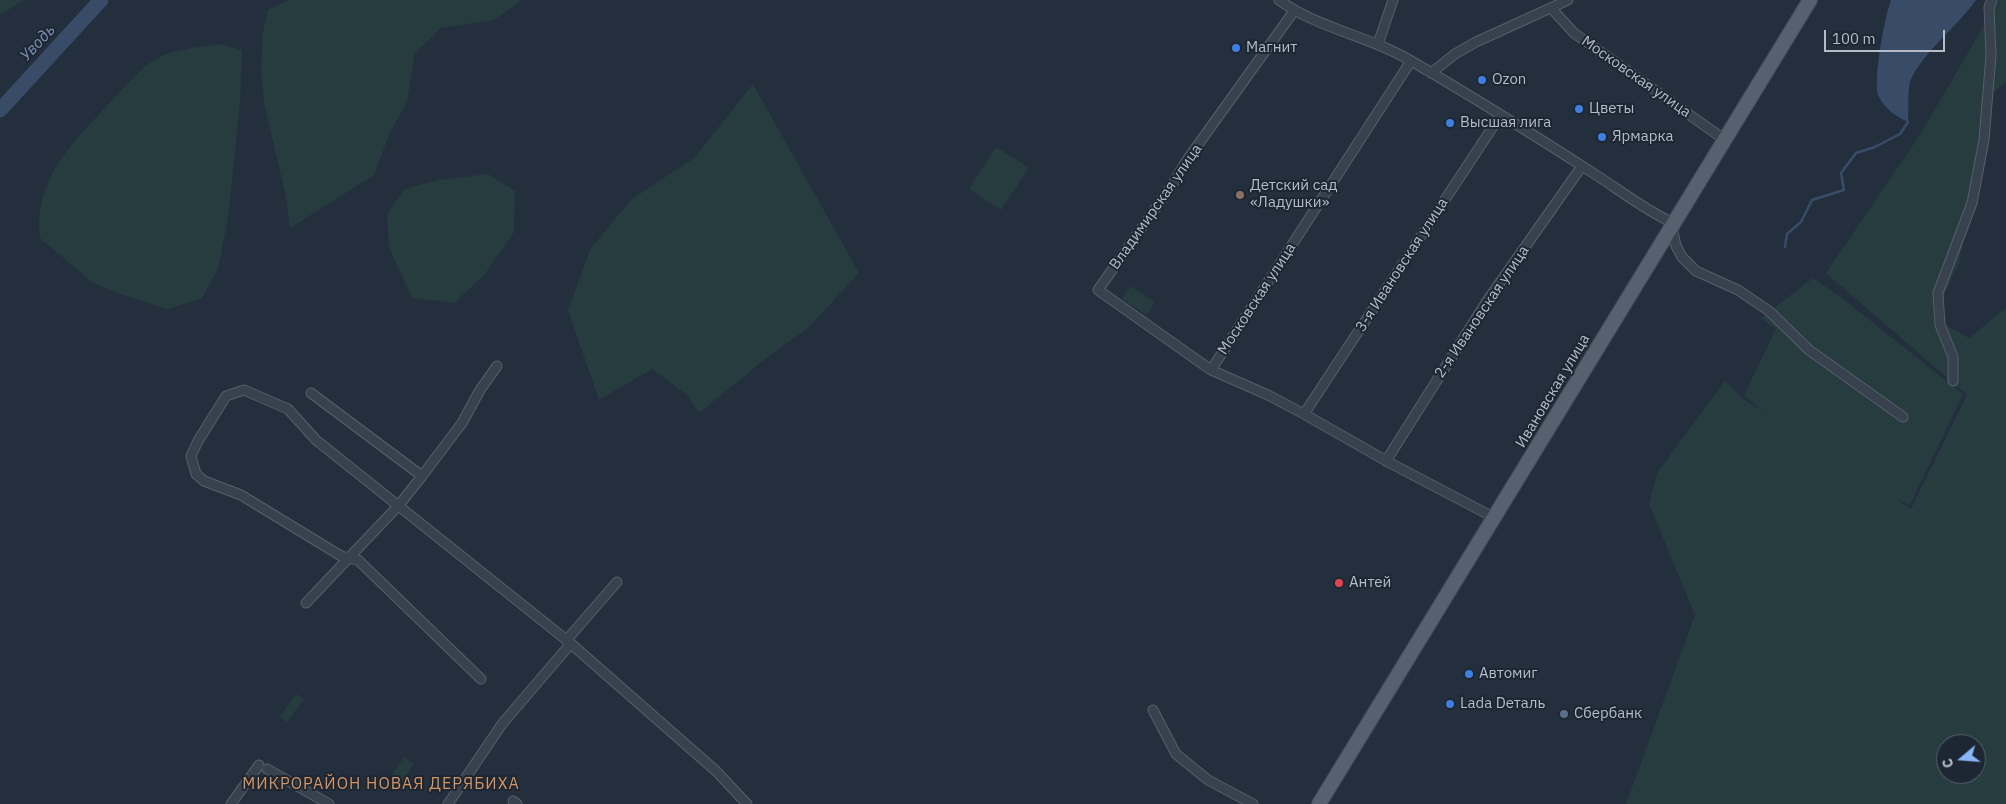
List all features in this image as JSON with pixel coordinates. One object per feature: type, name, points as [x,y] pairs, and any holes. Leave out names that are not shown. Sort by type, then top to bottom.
[{"type":"main road","name":"Ивановская улица","points":[[1320,802],[1810,0]]},
{"type":"street","points":[[1278,0],[1294,11],[1337,30],[1378,44],[1411,61],[1667,220],[1672,227],[1676,246],[1682,257],[1696,271],[1738,290],[1769,311],[1809,350],[1903,417]]},
{"type":"street","points":[[1378,44],[1393,0]]},
{"type":"street","points":[[1431,73],[1455,54],[1476,42],[1552,9],[1568,0]]},
{"type":"street","points":[[1953,381],[1953,357],[1940,325],[1938,293],[1972,203],[1984,140],[1991,55],[1989,7],[1992,0]]},
{"type":"street","name":"Московская улица","points":[[1552,9],[1574,33],[1725,140]]},
{"type":"street","name":"Владимирская улица","points":[[1211,370],[1098,290],[1294,11]]},
{"type":"street","name":"Московская улица","points":[[1411,61],[1211,370],[1268,395],[1386,461],[1495,518]]},
{"type":"street","name":"3-я Ивановская улица","points":[[1304,414],[1500,116]]},
{"type":"street","name":"2-я Ивановская улица","points":[[1386,461],[1487,301],[1582,166]]},
{"type":"street","points":[[306,603],[399,505],[462,423],[480,390],[497,366]]},
{"type":"street","points":[[481,679],[358,560],[341,556],[241,495],[204,481],[196,474],[191,456],[198,441],[226,396],[244,390],[288,409],[316,440],[569,642],[716,771],[747,804]]},
{"type":"street","points":[[311,394],[422,476]]},
{"type":"street","points":[[448,804],[502,724],[566,648],[570,636],[617,582]]},
{"type":"street","points":[[1152,710],[1176,754],[1208,780],[1253,804]]},
{"type":"street","points":[[231,804],[263,767],[329,804]]},
{"type":"green space","points":[[0,0],[24,0],[0,15]]},
{"type":"green space","points":[[289,0],[522,0],[494,20],[441,28],[415,53],[407,102],[390,132],[374,175],[290,228],[286,197],[264,103],[261,69],[263,33],[268,10]]},
{"type":"green space","points":[[1999,0],[2006,0],[2006,82],[1987,97],[1977,176],[1959,263],[1933,318],[1969,338],[2006,308],[2006,804],[1626,804],[1695,615],[1649,504],[1657,473],[1725,381],[1742,398],[1765,413],[1744,395],[1776,329],[1761,318],[1813,278],[1843,299],[1963,394],[1910,505],[1896,499],[1911,509],[1967,395],[1826,273],[1918,138]]},
{"type":"green space","points":[[221,44],[242,50],[240,102],[228,218],[218,269],[202,298],[168,309],[119,294],[92,282],[40,238],[39,215],[44,195],[58,164],[78,137],[146,66],[158,58],[173,52]]},
{"type":"green space","points":[[753,84],[859,273],[809,327],[763,361],[699,413],[687,395],[652,369],[599,400],[568,310],[591,248],[632,199],[694,158]]},
{"type":"green space","points":[[996,147],[1029,168],[1001,210],[969,189]]},
{"type":"green space","points":[[488,174],[515,191],[514,232],[484,275],[454,303],[412,298],[389,247],[387,215],[404,189],[439,180]]},
{"type":"green space","points":[[1130,286],[1155,302],[1147,315],[1122,299]]},
{"type":"green space","points":[[296,694],[304,699],[287,722],[280,717]]},
{"type":"green space","points":[[404,757],[414,764],[395,792],[385,785]]},
{"type":"water","points":[[1891,0],[1976,0],[1917,68],[1910,83],[1908,122],[1888,109],[1879,97],[1877,89],[1880,49]]},
{"type":"waterway","name":"Уводь","points":[[0,110],[101,0]]},
{"type":"waterway","points":[[1785,247],[1787,234],[1801,222],[1812,200],[1844,190],[1841,173],[1856,153],[1875,147],[1900,134],[1908,122]]},
{"type":"place","name":"Магнит","points":[[1236,48]]},
{"type":"place","name":"Ozon","points":[[1482,80]]},
{"type":"place","name":"Цветы","points":[[1579,109]]},
{"type":"place","name":"Высшая лига","points":[[1450,123]]},
{"type":"place","name":"Ярмарка","points":[[1602,137]]},
{"type":"place","name":"Детский сад «Ладушки»","points":[[1240,195]]},
{"type":"place","name":"Антей","points":[[1339,583]]},
{"type":"place","name":"Автомиг","points":[[1469,674]]},
{"type":"place","name":"Lada Dеталь","points":[[1450,704]]},
{"type":"place","name":"Сбербанк","points":[[1564,714]]},
{"type":"district","name":"МИКРОРАЙОН НОВАЯ ДЕРЯБИХА","points":[[381,784]]}]
